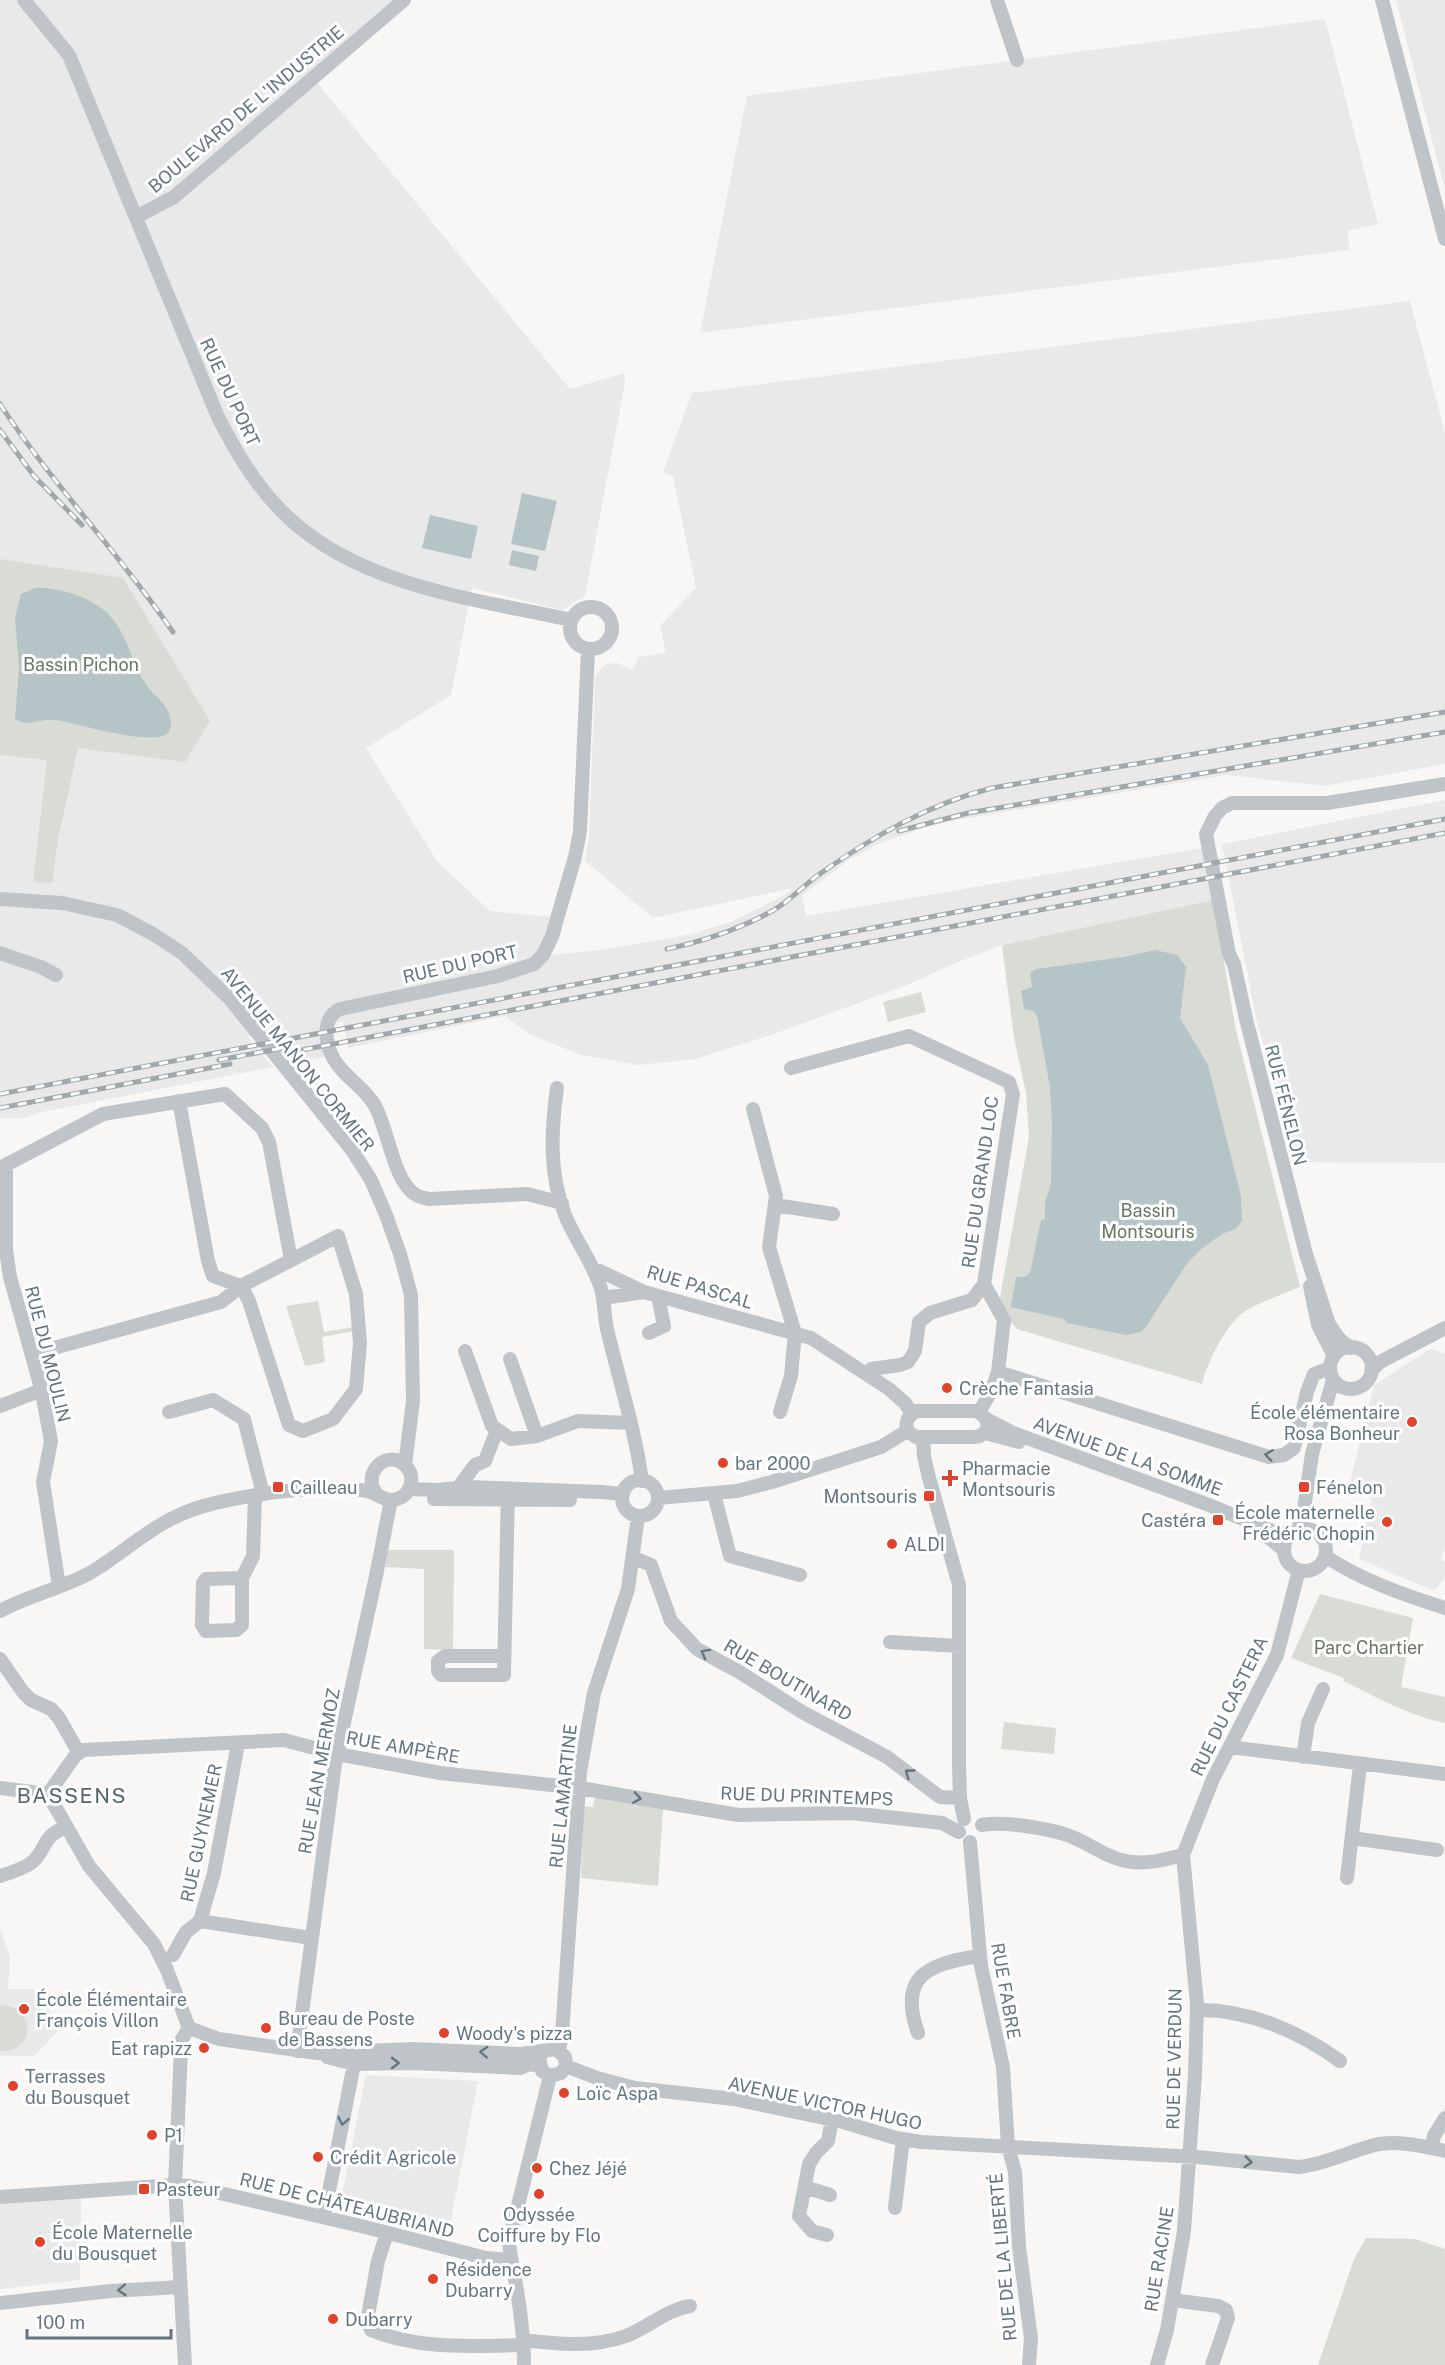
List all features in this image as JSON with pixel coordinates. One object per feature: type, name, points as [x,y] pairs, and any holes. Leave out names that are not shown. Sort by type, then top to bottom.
[{"type":"street","name":"RUE DU PORT","points":[[24,0],[69,55],[218,417],[243,463],[277,506],[304,531],[334,551],[384,575],[484,601],[571,620]]},
{"type":"street","name":"BOULEVARD DE L'INDUSTRIE","points":[[136,218],[174,197],[404,0]]},
{"type":"street","points":[[997,0],[1017,60]]},
{"type":"street","points":[[1382,0],[1445,239]]},
{"type":"street","points":[[587,607],[602,609],[611,620],[612,627],[608,641],[596,649],[588,649],[582,648],[572,639],[569,627],[571,620],[574,614],[587,607]]},
{"type":"street","name":"RUE DU PORT","points":[[562,1203],[534,1194],[429,1199],[415,1195],[400,1175],[375,1106],[363,1088],[338,1065],[332,1055],[326,1026],[332,1013],[340,1009],[498,976],[526,968],[543,955],[552,936],[580,831],[588,649]]},
{"type":"street","name":"RUE FÉNELON","points":[[1351,1348],[1340,1340],[1329,1324],[1306,1254],[1246,1019],[1234,964],[1237,952],[1214,833],[1210,825],[1222,808],[1232,803],[1327,803],[1445,784]]},
{"type":"street","name":"AVENUE MANON CORMIER","points":[[0,900],[62,903],[117,915],[135,923],[182,954],[230,999],[330,1120],[371,1180],[400,1254],[411,1295],[412,1382],[399,1462]]},
{"type":"street","points":[[0,953],[41,967],[56,975]]},
{"type":"street","name":"RUE DU GRAND LOC","points":[[791,1068],[909,1036],[1009,1082],[1013,1094],[984,1284],[972,1300],[930,1313],[919,1322],[915,1351],[908,1362],[871,1369],[867,1374]]},
{"type":"street","points":[[557,1088],[552,1152],[556,1183],[565,1216],[595,1272],[603,1298],[606,1327],[631,1423],[642,1481]]},
{"type":"street","points":[[3,1167],[103,1114],[225,1094],[262,1128],[268,1142],[291,1260]]},
{"type":"street","points":[[32,1354],[221,1302],[241,1287],[338,1236],[356,1294],[360,1343],[356,1389],[333,1419],[303,1431],[289,1425],[249,1301],[241,1287],[213,1276],[208,1261],[179,1101]]},
{"type":"street","points":[[753,1109],[776,1196],[769,1247],[795,1333],[791,1376],[780,1412]]},
{"type":"street","name":"RUE DU MOULIN","points":[[3,1167],[3,1251],[41,1388],[51,1441],[42,1482],[59,1586]]},
{"type":"street","points":[[775,1205],[833,1214]]},
{"type":"street","name":"RUE FÉNELON","points":[[1306,1254],[1313,1308],[1335,1373]]},
{"type":"street","name":"RUE PASCAL","points":[[595,1272],[600,1271],[651,1294],[811,1338],[889,1389],[905,1403],[912,1414]]},
{"type":"street","points":[[984,1284],[1004,1320],[998,1372],[984,1422],[974,1437],[923,1438],[911,1435],[907,1431],[906,1424],[912,1414],[917,1411],[984,1422]]},
{"type":"street","points":[[603,1298],[651,1294],[664,1326],[649,1333]]},
{"type":"street","points":[[1371,1371],[1380,1362],[1445,1328]]},
{"type":"street","points":[[1300,1531],[1324,1540],[1325,1556],[1318,1567],[1305,1571],[1299,1570],[1288,1562],[1284,1550],[1285,1544],[1300,1531],[1312,1454],[1344,1349],[1351,1348],[1365,1353],[1398,1351],[1416,1344]]},
{"type":"street","points":[[465,1351],[492,1426],[511,1439],[537,1436],[578,1421],[631,1423]]},
{"type":"street","points":[[998,1372],[1269,1457],[1277,1457],[1284,1455],[1295,1445],[1307,1392],[1314,1374],[1335,1373],[1355,1389],[1362,1386],[1370,1377],[1369,1358],[1365,1353]]},
{"type":"street","points":[[510,1359],[537,1436]]},
{"type":"street","points":[[0,1406],[41,1388]]},
{"type":"street","points":[[169,1412],[213,1400],[243,1419],[259,1495],[254,1556],[242,1578],[242,1625],[236,1630],[206,1631],[202,1626],[203,1583],[206,1579],[242,1578]]},
{"type":"street","name":"AVENUE DE LA SOMME","points":[[984,1422],[1217,1508],[1272,1531],[1300,1531]]},
{"type":"street","name":"AVENUE DE LA SOMME","points":[[984,1422],[1009,1438],[1207,1511],[1269,1538],[1284,1550]]},
{"type":"street","points":[[431,1496],[465,1486],[475,1465],[485,1461],[497,1430]]},
{"type":"street","points":[[658,1498],[714,1494],[772,1482],[881,1447],[907,1431]]},
{"type":"street","points":[[923,1438],[926,1465],[959,1585],[960,1798],[963,1839],[970,1842],[981,1836],[982,1825]]},
{"type":"street","points":[[371,1474],[371,1484],[381,1498],[390,1500],[401,1497],[409,1489],[411,1476],[399,1462]]},
{"type":"street","points":[[324,1490],[371,1474],[380,1463],[399,1462],[424,1480],[508,1495]]},
{"type":"street","points":[[642,1481],[652,1485],[658,1498],[651,1512],[638,1516],[627,1511],[623,1494],[632,1483],[642,1481]]},
{"type":"street","points":[[409,1489],[431,1496],[595,1491],[623,1494]]},
{"type":"street","points":[[0,1611],[87,1574],[172,1518],[213,1503],[259,1495],[324,1490],[364,1490],[376,1493]]},
{"type":"street","points":[[714,1494],[730,1556],[800,1575]]},
{"type":"street","points":[[504,1656],[508,1495]]},
{"type":"street","name":"RUE JEAN MERMOZ","points":[[297,2051],[337,1754],[376,1576],[390,1500]]},
{"type":"street","name":"RUE LAMARTINE","points":[[559,2050],[562,2035],[580,1772],[594,1693],[628,1589],[638,1516]]},
{"type":"street","points":[[1325,1556],[1352,1572],[1445,1608]]},
{"type":"street","name":"RUE BOUTINARD","points":[[634,1558],[651,1565],[671,1621],[697,1649],[741,1673],[802,1712],[887,1757],[940,1797],[960,1798]]},
{"type":"street","name":"RUE DU CASTERA","points":[[1183,1855],[1213,1779],[1277,1655],[1299,1570]]},
{"type":"street","points":[[890,1642],[959,1646]]},
{"type":"street","points":[[0,1659],[23,1692],[31,1700],[51,1709],[59,1718],[79,1753],[48,1794]]},
{"type":"street","points":[[1303,1757],[1308,1723],[1323,1689]]},
{"type":"street","name":"RUE AMPÈRE","points":[[79,1753],[83,1750],[101,1748],[238,1744],[284,1740],[337,1754],[440,1773],[580,1788]]},
{"type":"street","name":"RUE GUYNEMER","points":[[173,1955],[186,1932],[200,1921],[214,1873],[238,1744]]},
{"type":"street","points":[[1230,1747],[1445,1774]]},
{"type":"street","points":[[1347,1878],[1360,1765]]},
{"type":"street","points":[[0,1788],[48,1794]]},
{"type":"street","name":"RUE DU PRINTEMPS","points":[[580,1788],[738,1815],[851,1813],[962,1826]]},
{"type":"street","points":[[48,1794],[89,1866],[154,1944],[167,1970],[189,2028],[219,2039],[317,2053],[413,2049],[521,2054],[541,2059]]},
{"type":"street","points":[[962,1826],[975,1818],[982,1825]]},
{"type":"street","points":[[982,1825],[997,1822],[1065,1834],[1113,1858],[1133,1862],[1164,1860],[1183,1855]]},
{"type":"street","points":[[0,1876],[32,1862],[48,1837],[67,1827]]},
{"type":"street","points":[[1352,1838],[1437,1850]]},
{"type":"street","name":"RUE FABRE","points":[[970,1842],[980,1956],[1003,2067],[1008,2146]]},
{"type":"street","name":"RUE DE VERDUN","points":[[1183,1855],[1197,2010],[1190,2157]]},
{"type":"street","points":[[200,1921],[311,1938]]},
{"type":"street","points":[[918,2033],[911,2009],[918,1977],[927,1970],[959,1959],[980,1956]]},
{"type":"street","points":[[1197,2010],[1225,2012],[1256,2019],[1299,2036],[1340,2061]]},
{"type":"street","points":[[185,2365],[175,2185],[181,2049],[182,2039],[189,2028]]},
{"type":"street","points":[[546,2049],[559,2050],[565,2057],[566,2066],[561,2073],[550,2076],[542,2071],[541,2059],[546,2049]]},
{"type":"street","points":[[317,2053],[354,2064],[413,2063],[520,2068],[541,2059]]},
{"type":"street","points":[[324,2217],[354,2064]]},
{"type":"street","name":"AVENUE VICTOR HUGO","points":[[566,2066],[597,2078],[635,2088],[734,2099],[921,2142],[1190,2157],[1299,2167],[1315,2165],[1372,2145],[1395,2143],[1438,2149]]},
{"type":"street","points":[[524,2365],[515,2276],[510,2260],[509,2242],[550,2076]]},
{"type":"street","points":[[1438,2149],[1434,2136],[1445,2118]]},
{"type":"street","points":[[827,2235],[812,2231],[799,2216],[809,2164],[828,2141],[832,2120]]},
{"type":"street","points":[[895,2208],[903,2139]]},
{"type":"street","name":"RUE DE LA LIBERTÉ","points":[[1008,2146],[1015,2172],[1019,2247],[1030,2328],[1029,2365]]},
{"type":"street","name":"RUE RACINE","points":[[1156,2365],[1172,2300],[1184,2231],[1190,2157]]},
{"type":"street","name":"RUE DE CHÂTEAUBRIAND","points":[[0,2197],[175,2185],[190,2186],[486,2258],[510,2260]]},
{"type":"street","points":[[805,2187],[830,2195]]},
{"type":"street","points":[[387,2233],[378,2261],[367,2320],[371,2330],[384,2336],[450,2347],[523,2343],[595,2344],[626,2336],[655,2322],[674,2308],[690,2306]]},
{"type":"street","points":[[0,2303],[111,2291],[180,2287]]},
{"type":"street","points":[[1172,2300],[1218,2306],[1226,2310],[1228,2318],[1212,2365]]},
{"type":"shaded area","points":[[0,0],[396,0],[314,79],[570,389],[624,373],[625,383],[585,596],[562,610],[472,588],[451,695],[366,748],[437,861],[490,911],[564,918],[559,941],[550,955],[607,949],[692,934],[733,921],[781,897],[793,888],[653,918],[585,861],[589,838],[595,676],[606,664],[618,663],[632,670],[639,657],[666,653],[660,626],[696,588],[673,476],[663,472],[692,393],[1410,301],[1445,433],[1445,764],[1324,786],[1226,775],[938,823],[876,845],[849,860],[802,895],[806,916],[1202,848],[1213,900],[1002,945],[907,985],[774,1034],[695,1059],[638,1065],[581,1055],[529,1034],[505,1016],[348,1048],[343,1022],[320,1023],[326,1057],[295,1063],[272,1032],[247,1036],[273,1067],[42,1112],[25,1118],[0,1118]]},
{"type":"shaded area","points":[[1396,0],[1445,0],[1445,190]]},
{"type":"shaded area","points":[[1325,19],[1378,224],[1348,231],[1349,250],[700,333],[747,96]]},
{"type":"shaded area","points":[[522,493],[557,501],[545,551],[511,544]]},
{"type":"shaded area","points":[[430,515],[478,526],[471,559],[422,548]]},
{"type":"shaded area","points":[[512,550],[539,556],[536,571],[509,565]]},
{"type":"shaded area","name":"Bassin Pichon","points":[[35,588],[70,593],[94,603],[110,616],[123,635],[142,677],[168,712],[171,724],[167,734],[159,737],[135,736],[58,720],[26,723],[15,719],[19,668],[15,618],[21,594]]},
{"type":"shaded area","points":[[1445,800],[1445,1163],[1294,1162],[1256,1017],[1222,844]]},
{"type":"shaded area","name":"Bassin Montsouris","points":[[1155,950],[1177,955],[1186,967],[1180,1018],[1208,1065],[1241,1196],[1242,1221],[1235,1229],[1222,1234],[1201,1249],[1188,1262],[1145,1328],[1140,1332],[1126,1335],[1067,1323],[1064,1319],[1011,1307],[1016,1277],[1025,1277],[1030,1273],[1041,1220],[1045,1219],[1045,1202],[1051,1184],[1050,1087],[1037,1016],[1033,1011],[1024,1009],[1021,991],[1032,987],[1030,973],[1036,969],[1124,957]]},
{"type":"shaded area","points":[[1430,1349],[1445,1353],[1445,1546],[1441,1560],[1445,1562],[1445,1578],[1434,1591],[1359,1559],[1372,1497],[1348,1490],[1374,1385]]},
{"type":"shaded area","name":"École Élémentaire François Villon","points":[[0,1929],[10,1957],[8,1989],[35,1989],[61,2028],[34,2056],[0,2056]]},
{"type":"shaded area","points":[[366,2075],[478,2081],[447,2240],[340,2205]]},
{"type":"shaded area","name":"École Maternelle du Bousquet","points":[[81,2198],[80,2280],[0,2289],[0,2203]]},
{"type":"green space","name":"Bassin Pichon","points":[[0,559],[123,578],[210,721],[185,762],[78,748],[58,839],[52,883],[33,882],[47,760],[0,755]]},
{"type":"green space","name":"Bassin Montsouris","points":[[1213,900],[1236,1030],[1300,1287],[1257,1305],[1237,1318],[1218,1345],[1202,1384],[1017,1329],[998,1308],[1029,1137],[1026,1093],[1014,1038],[1002,945]]},
{"type":"green space","points":[[921,992],[926,1012],[888,1022],[883,1002]]},
{"type":"green space","points":[[318,1301],[324,1332],[354,1327],[354,1331],[322,1337],[325,1362],[305,1366],[286,1306]]},
{"type":"green space","points":[[388,1550],[454,1550],[453,1650],[424,1649],[424,1569],[385,1567]]},
{"type":"green space","name":"Parc Chartier","points":[[1320,1594],[1413,1618],[1401,1687],[1445,1697],[1445,1723],[1406,1711],[1343,1681],[1344,1678],[1291,1658]]},
{"type":"green space","points":[[1004,1722],[1056,1728],[1054,1754],[1001,1749]]},
{"type":"green space","points":[[595,1794],[663,1809],[658,1886],[581,1878],[583,1806],[593,1807]]},
{"type":"green space","points":[[0,2005],[12,2007],[21,2013],[26,2021],[26,2038],[12,2050],[0,2051]]},
{"type":"green space","points":[[1366,2238],[1415,2239],[1445,2249],[1445,2365],[1318,2365],[1354,2259]]},
{"type":"railway","points":[[0,404],[41,462],[173,632]]},
{"type":"railway","points":[[0,430],[34,476],[82,525]]},
{"type":"railway","points":[[667,949],[722,934],[761,917],[780,906],[821,873],[861,846],[924,812],[969,795],[992,788],[1445,712]]},
{"type":"railway","points":[[899,831],[968,813],[1445,732]]},
{"type":"railway","points":[[0,1094],[1445,819]]},
{"type":"railway","points":[[286,1053],[1445,833]]},
{"type":"railway","points":[[219,1060],[293,1046]]},
{"type":"railway","points":[[0,1108],[230,1064]]},
{"type":"place","name":"Crèche Fantasia","points":[[947,1388]]},
{"type":"place","name":"École élémentaire Rosa Bonheur","points":[[1412,1422]]},
{"type":"place","name":"bar 2000","points":[[723,1463]]},
{"type":"place","name":"Pharmacie Montsouris","points":[[950,1478]]},
{"type":"place","name":"Cailleau","points":[[278,1487]]},
{"type":"place","name":"Fénelon","points":[[1304,1487]]},
{"type":"place","name":"Montsouris","points":[[929,1496]]},
{"type":"place","name":"Castéra","points":[[1218,1520]]},
{"type":"place","name":"École maternelle Frédéric Chopin","points":[[1387,1522]]},
{"type":"place","name":"ALDI","points":[[892,1544]]},
{"type":"place","name":"École Élémentaire François Villon","points":[[24,2009]]},
{"type":"place","name":"Bureau de Poste de Bassens","points":[[266,2028]]},
{"type":"place","name":"Woody's pizza","points":[[444,2033]]},
{"type":"place","name":"Eat rapizz","points":[[204,2048]]},
{"type":"place","name":"Terrasses du Bousquet","points":[[13,2086]]},
{"type":"place","name":"Loïc Aspa","points":[[564,2093]]},
{"type":"place","name":"P1","points":[[152,2135]]},
{"type":"place","name":"Crédit Agricole","points":[[318,2157]]},
{"type":"place","name":"Chez Jéjé","points":[[537,2168]]},
{"type":"place","name":"Pasteur","points":[[144,2189]]},
{"type":"place","name":"Odyssée Coiffure by Flo","points":[[539,2194]]},
{"type":"place","name":"École Maternelle du Bousquet","points":[[40,2242]]},
{"type":"place","name":"Résidence Dubarry","points":[[433,2279]]},
{"type":"place","name":"Dubarry","points":[[333,2319]]},
{"type":"district","name":"BASSENS","points":[[72,1795]]}]
